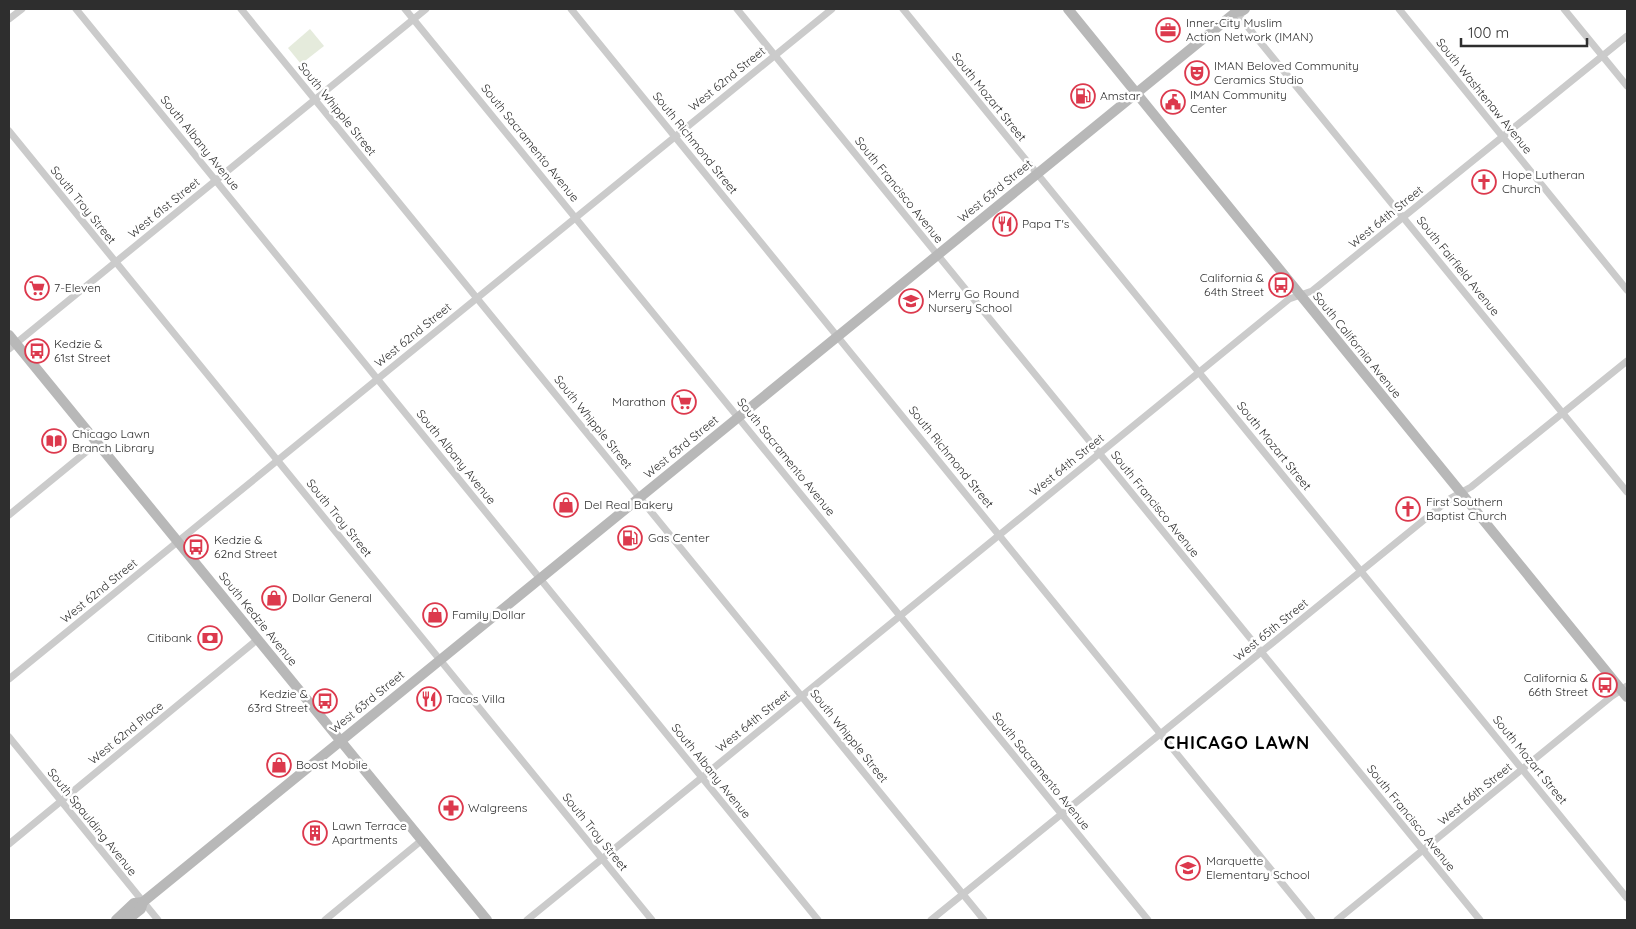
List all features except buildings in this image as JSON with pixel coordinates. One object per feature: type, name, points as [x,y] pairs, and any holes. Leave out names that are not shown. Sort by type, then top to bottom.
[{"type":"main road","name":"South California Avenue","points":[[1068,9],[1625,691]]},
{"type":"main road","name":"West 63rd Street","points":[[116,920],[134,903],[143,902],[1238,10]]},
{"type":"main road","name":"South Kedzie Avenue","points":[[9,335],[12,346],[97,443],[487,920]]},
{"type":"main road","name":"West 63rd Street","points":[[126,920],[141,909],[143,902]]},
{"type":"street","points":[[9,19],[22,9]]},
{"type":"street","name":"South Albany Avenue","points":[[76,9],[818,920]]},
{"type":"street","name":"South Whipple Street","points":[[241,9],[984,920]]},
{"type":"street","name":"South Sacramento Avenue","points":[[405,9],[1148,920]]},
{"type":"street","name":"West 61st Street","points":[[12,346],[426,9]]},
{"type":"street","name":"South Richmond Street","points":[[571,9],[1312,920]]},
{"type":"street","name":"South Francisco Avenue","points":[[737,9],[1480,920]]},
{"type":"street","name":"West 62nd Street","points":[[9,679],[832,9]]},
{"type":"street","name":"South Mozart Street","points":[[903,9],[1627,898]]},
{"type":"street","name":"South Washtenaw Avenue","points":[[1399,9],[1627,290]]},
{"type":"street","points":[[1564,9],[1627,86]]},
{"type":"street","name":"South Fairfield Avenue","points":[[1238,10],[1403,217],[1627,492]]},
{"type":"street","name":"West 64th Street","points":[[527,920],[1289,299],[1312,291],[1627,36]]},
{"type":"street","name":"South Troy Street","points":[[9,131],[652,920]]},
{"type":"street","name":"West 65th Street","points":[[931,920],[1451,498],[1471,487],[1627,361]]},
{"type":"street","points":[[9,515],[97,443]]},
{"type":"street","name":"West 62nd Place","points":[[9,844],[258,639]]},
{"type":"street","name":"West 66th Street","points":[[1337,920],[1522,769],[1625,691]]},
{"type":"street","name":"South Spaulding Avenue","points":[[9,737],[158,920]]},
{"type":"street","points":[[325,920],[422,840]]},
{"type":"green space","points":[[310,29],[324,46],[301,64],[288,48]]},
{"type":"place","name":"Inner-City Muslim Action Network (IMAN)","points":[[1168,30]]},
{"type":"place","name":"IMAN Beloved Community Ceramics Studio","points":[[1197,73]]},
{"type":"place","name":"Amstar","points":[[1083,96]]},
{"type":"place","name":"IMAN Community Center","points":[[1173,102]]},
{"type":"place","name":"Hope Lutheran Church","points":[[1484,182]]},
{"type":"place","name":"Papa T's","points":[[1005,224]]},
{"type":"place","name":"California & 64th Street","points":[[1281,285]]},
{"type":"place","name":"7-Eleven","points":[[37,288]]},
{"type":"place","name":"Merry Go Round Nursery School","points":[[911,301]]},
{"type":"place","name":"Kedzie & 61st Street","points":[[37,351]]},
{"type":"place","name":"Marathon","points":[[684,402]]},
{"type":"place","name":"Chicago Lawn Branch Library","points":[[54,441]]},
{"type":"place","name":"Del Real Bakery","points":[[566,505]]},
{"type":"place","name":"First Southern Baptist Church","points":[[1408,509]]},
{"type":"place","name":"Gas Center","points":[[630,538]]},
{"type":"place","name":"Kedzie & 62nd Street","points":[[196,547]]},
{"type":"place","name":"Dollar General","points":[[274,598]]},
{"type":"place","name":"Family Dollar","points":[[435,615]]},
{"type":"place","name":"Citibank","points":[[210,638]]},
{"type":"place","name":"California & 66th Street","points":[[1605,685]]},
{"type":"place","name":"Tacos Villa","points":[[429,699]]},
{"type":"place","name":"Kedzie & 63rd Street","points":[[325,701]]},
{"type":"place","name":"Boost Mobile","points":[[279,765]]},
{"type":"place","name":"Walgreens","points":[[451,808]]},
{"type":"place","name":"Lawn Terrace Apartments","points":[[315,833]]},
{"type":"place","name":"Marquette Elementary School","points":[[1188,868]]},
{"type":"district","name":"CHICAGO LAWN","points":[[1237,743]]}]
